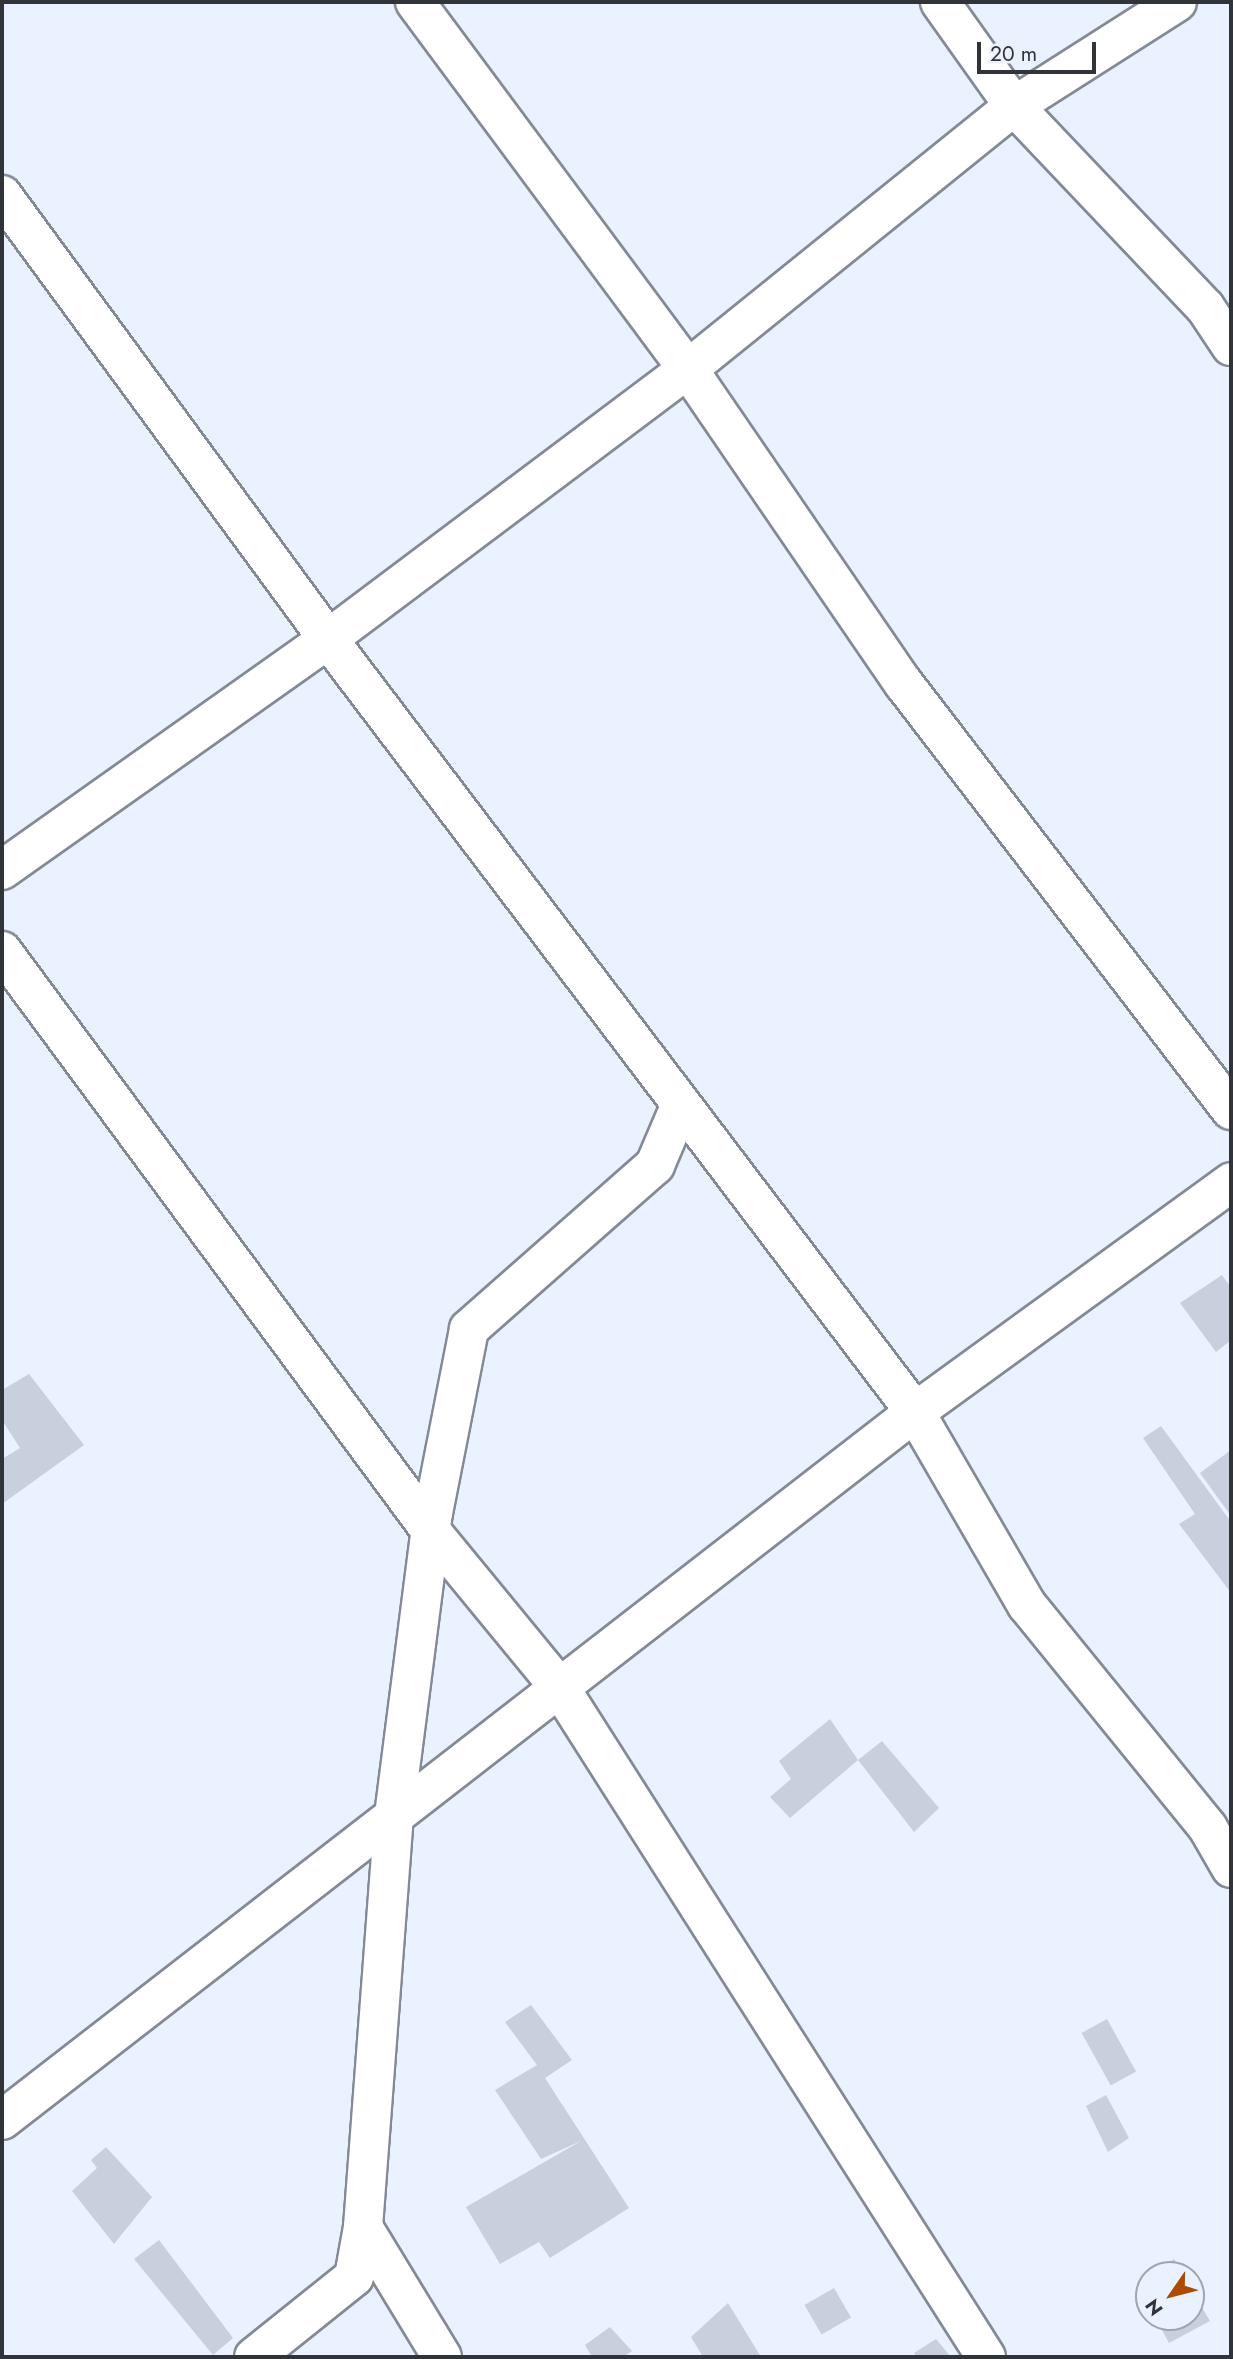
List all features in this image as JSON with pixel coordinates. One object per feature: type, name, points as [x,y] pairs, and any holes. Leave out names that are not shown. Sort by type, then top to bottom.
[{"type":"street","points":[[415,2],[688,369],[904,684],[1231,1110]]},
{"type":"street","points":[[940,2],[1014,106],[1205,307],[1231,346]]},
{"type":"street","points":[[2,870],[328,639],[688,369],[1014,106],[1177,2]]},
{"type":"street","points":[[2,195],[328,639],[915,1412],[1027,1605],[1208,1828],[1231,1868]]},
{"type":"street","points":[[2,951],[431,1531],[560,1688],[986,2357]]},
{"type":"street","points":[[254,2357],[354,2277],[363,2227],[394,1816],[431,1531],[469,1329],[655,1165],[681,1104]]},
{"type":"street","points":[[2,2120],[915,1412],[1231,1182]]},
{"type":"street","points":[[363,2227],[442,2357]]},
{"type":"building","points":[[1222,1275],[1231,1288],[1231,1340],[1216,1352],[1180,1303]]},
{"type":"building","points":[[29,1374],[84,1445],[2,1504],[2,1459],[20,1448],[2,1420],[2,1390]]},
{"type":"building","points":[[1161,1426],[1231,1522],[1231,1593],[1179,1524],[1195,1514],[1143,1438]]},
{"type":"building","points":[[1231,1450],[1231,1516],[1200,1473]]},
{"type":"building","points":[[830,1719],[858,1760],[790,1818],[770,1797],[791,1779],[779,1761]]},
{"type":"building","points":[[882,1741],[939,1808],[914,1832],[858,1760]]},
{"type":"building","points":[[531,2005],[572,2060],[545,2078],[629,2208],[550,2258],[539,2242],[500,2264],[466,2207],[581,2141],[541,2159],[495,2090],[537,2065],[505,2022]]},
{"type":"building","points":[[1107,2019],[1136,2071],[1111,2086],[1082,2033]]},
{"type":"building","points":[[1106,2095],[1129,2138],[1108,2152],[1086,2106]]},
{"type":"building","points":[[106,2147],[152,2197],[114,2244],[72,2191],[97,2168],[91,2160]]},
{"type":"building","points":[[159,2240],[233,2338],[213,2355],[134,2259]]},
{"type":"building","points":[[834,2288],[851,2317],[822,2334],[805,2305]]},
{"type":"building","points":[[728,2303],[761,2357],[703,2357],[691,2337]]},
{"type":"building","points":[[610,2327],[632,2351],[623,2357],[592,2357],[585,2345]]},
{"type":"building","points":[[1163,2331],[1191,2331],[1169,2343]]},
{"type":"building","points":[[936,2339],[951,2357],[917,2357],[914,2353]]}]
